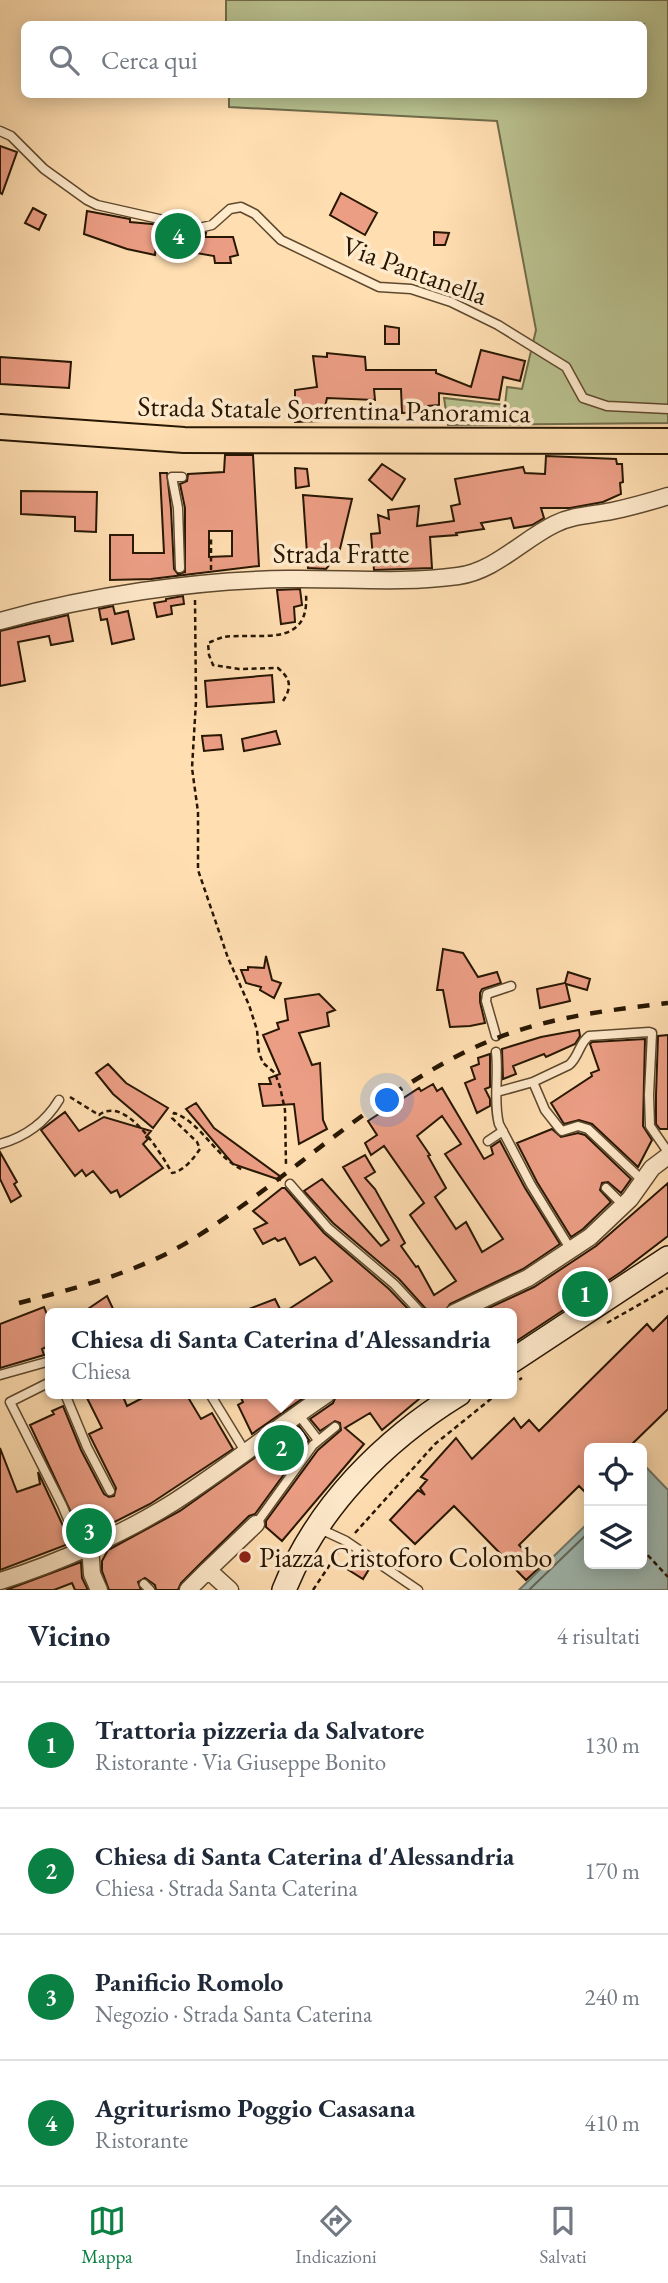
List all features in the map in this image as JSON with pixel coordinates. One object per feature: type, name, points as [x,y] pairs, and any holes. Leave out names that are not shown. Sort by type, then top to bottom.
[{"type":"main road","name":"Strada Statale Sorrentina Panoramica","points":[[0,427],[184,440],[668,441]]},
{"type":"street","name":"Strada Fratte","points":[[0,621],[118,595],[203,584],[287,579],[368,580],[475,573],[555,524],[580,515],[611,511],[668,496]]},
{"type":"street","points":[[465,1308],[528,1278],[590,1237],[623,1205],[652,1168],[668,1154]]},
{"type":"street","points":[[517,1369],[668,1258]]},
{"type":"street","points":[[0,1581],[86,1548],[172,1503],[320,1399]]},
{"type":"street","points":[[284,1590],[315,1527],[388,1444],[426,1414],[451,1399]]},
{"type":"street","points":[[188,1590],[256,1524]]},
{"type":"street","points":[[86,1548],[99,1590]]},
{"type":"street","points":[[205,1573],[230,1590]]},
{"type":"lane","name":"Via Pantanella","points":[[0,131],[11,136],[44,169],[96,205],[199,228],[212,225],[230,209],[241,207],[255,214],[281,240],[317,259],[379,287],[411,289],[498,325],[566,367],[583,398],[607,406],[668,409]]},
{"type":"lane","points":[[180,568],[178,508],[173,477],[182,477]]},
{"type":"lane","points":[[496,1036],[486,1001],[487,994],[510,986]]},
{"type":"lane","points":[[497,1093],[533,1082],[574,1061],[589,1035],[652,1033],[650,1126],[668,1154]]},
{"type":"lane","points":[[496,1052],[496,1114],[531,1185],[571,1250]]},
{"type":"lane","points":[[533,1082],[545,1110],[560,1129],[578,1126],[588,1129],[643,1181]]},
{"type":"lane","points":[[0,1144],[20,1139],[50,1114],[59,1100]]},
{"type":"lane","points":[[488,1141],[503,1131]]},
{"type":"lane","points":[[290,1184],[328,1228],[394,1284],[416,1308]]},
{"type":"lane","points":[[606,1188],[623,1205]]},
{"type":"lane","points":[[0,1375],[45,1362]]},
{"type":"lane","points":[[45,1384],[10,1402],[86,1548]]},
{"type":"lane","points":[[67,1399],[87,1447],[110,1491]]},
{"type":"lane","points":[[213,1399],[246,1453]]},
{"type":"lane","points":[[298,1414],[318,1440]]},
{"type":"lane","points":[[256,1524],[318,1440],[335,1427]]},
{"type":"lane","points":[[315,1527],[346,1541],[418,1590]]},
{"type":"path","points":[[211,537],[203,584],[191,768],[198,811],[198,870],[228,958],[249,1005],[257,1030],[262,1063],[275,1073],[280,1087],[285,1110],[286,1165]]},
{"type":"path","points":[[283,701],[290,683],[278,668],[239,669],[213,665],[208,655],[208,643],[223,637],[280,636],[296,626],[305,616],[306,593]]},
{"type":"path","points":[[59,1100],[72,1096],[99,1115],[112,1111],[125,1116],[149,1135],[172,1173],[177,1173],[200,1149],[197,1142],[172,1118],[174,1112],[229,1164],[243,1170]]},
{"type":"path","points":[[606,1323],[668,1288]]},
{"type":"path","points":[[313,1590],[346,1541],[435,1444],[491,1399]]},
{"type":"path","points":[[647,1554],[668,1577]]},
{"type":"green space","points":[[226,0],[668,0],[668,423],[448,425],[444,398],[505,405],[507,387],[522,389],[536,330],[497,121],[229,107],[229,98],[647,98],[647,21],[226,21]]},
{"type":"water","points":[[647,1468],[668,1490],[668,1590],[519,1590],[584,1527],[584,1569],[647,1569]]},
{"type":"building","points":[[0,146],[17,152],[2,194],[0,193]]},
{"type":"building","points":[[341,193],[377,213],[365,235],[330,215]]},
{"type":"building","points":[[33,208],[46,215],[39,230],[25,223]]},
{"type":"building","points":[[87,211],[130,219],[130,222],[198,234],[206,233],[205,237],[233,237],[238,255],[230,257],[231,263],[215,263],[214,256],[156,246],[155,255],[127,249],[84,234]]},
{"type":"building","points":[[434,232],[449,233],[445,245],[434,245]]},
{"type":"building","points":[[385,326],[399,328],[399,344],[385,344]]},
{"type":"building","points":[[481,350],[525,361],[520,381],[503,377],[499,400],[439,393],[439,405],[428,406],[428,412],[402,413],[401,389],[374,389],[375,400],[327,398],[322,421],[295,422],[295,390],[317,387],[313,356],[327,357],[327,353],[365,357],[366,370],[436,370],[436,373],[471,387]]},
{"type":"building","points":[[0,357],[71,362],[69,388],[0,384]]},
{"type":"building","points":[[225,455],[253,455],[259,566],[151,579],[110,580],[110,535],[133,535],[133,553],[164,553],[160,473],[167,473],[174,569],[178,574],[185,572],[185,508],[180,484],[187,481],[188,474],[224,472]],"holes":[[[209,531],[232,531],[232,556],[209,557]]]},
{"type":"building","points":[[546,456],[616,459],[617,464],[622,464],[621,494],[603,502],[570,508],[541,508],[544,518],[532,525],[514,528],[511,518],[481,523],[484,529],[430,537],[432,568],[374,570],[371,534],[380,533],[378,515],[389,519],[388,510],[419,506],[417,526],[454,521],[451,506],[460,504],[455,479],[523,467],[525,473],[545,474]]},
{"type":"building","points":[[382,464],[405,479],[392,500],[369,480]]},
{"type":"building","points":[[295,468],[307,469],[309,486],[296,488]]},
{"type":"building","points":[[21,491],[97,492],[96,532],[75,531],[75,517],[21,514]]},
{"type":"building","points":[[303,495],[352,499],[339,553],[326,569],[308,568]]},
{"type":"building","points":[[300,589],[302,605],[294,607],[295,622],[281,624],[277,590]]},
{"type":"building","points":[[183,596],[184,604],[171,606],[172,614],[157,617],[154,603]]},
{"type":"building","points":[[113,606],[115,614],[128,611],[134,639],[112,644],[107,619],[101,620],[99,609]]},
{"type":"building","points":[[68,615],[73,641],[51,645],[49,636],[18,642],[25,681],[0,686],[0,631]]},
{"type":"building","points":[[272,675],[274,702],[207,707],[205,681]]},
{"type":"building","points":[[276,731],[280,744],[244,751],[242,739]]},
{"type":"building","points":[[221,735],[223,749],[204,751],[202,736]]},
{"type":"building","points":[[443,949],[463,953],[478,977],[497,972],[501,983],[482,989],[480,993],[485,1023],[450,1027],[443,990],[437,990]]},
{"type":"building","points":[[266,956],[272,980],[281,983],[274,998],[260,990],[261,987],[246,983],[241,970],[248,970],[248,967],[264,968]]},
{"type":"building","points":[[568,972],[590,979],[587,990],[566,984],[570,1001],[540,1008],[537,989],[565,983]]},
{"type":"building","points":[[319,994],[335,1010],[327,1013],[329,1026],[299,1033],[312,1065],[320,1063],[323,1120],[327,1129],[299,1144],[294,1104],[263,1106],[259,1084],[271,1084],[269,1078],[280,1074],[263,1035],[279,1029],[277,1023],[288,1020],[285,999]]},
{"type":"building","points":[[579,1030],[580,1036],[575,1044],[546,1057],[544,1054],[513,1066],[516,1074],[503,1079],[502,1049],[541,1037]]},
{"type":"building","points":[[668,1035],[668,1129],[660,1129],[656,1124],[658,1036]]},
{"type":"building","points":[[645,1039],[643,1126],[652,1140],[638,1167],[592,1124],[579,1120],[564,1124],[551,1103],[599,1070],[590,1044],[592,1042]]},
{"type":"building","points":[[490,1054],[490,1087],[485,1089],[490,1106],[477,1113],[465,1083],[475,1079],[471,1067],[479,1064],[478,1058]]},
{"type":"building","points":[[108,1064],[126,1083],[168,1108],[153,1128],[113,1094],[96,1073]]},
{"type":"building","points":[[433,1084],[437,1091],[442,1088],[484,1159],[493,1154],[491,1147],[500,1141],[560,1244],[523,1269],[450,1304],[447,1308],[425,1308],[399,1279],[333,1223],[304,1191],[322,1179],[381,1246],[389,1240],[343,1167],[365,1155],[375,1172],[365,1178],[375,1189],[405,1243],[401,1246],[416,1267],[418,1266],[434,1295],[456,1281],[410,1215],[424,1203],[384,1146],[371,1155],[365,1143],[377,1135],[368,1121],[419,1088],[421,1091]],"holes":[[[442,1116],[461,1144],[445,1154],[503,1239],[482,1252],[466,1222],[456,1229],[435,1197],[446,1188],[417,1136]]]},
{"type":"building","points":[[196,1103],[214,1128],[281,1177],[280,1180],[233,1164],[186,1109]]},
{"type":"building","points":[[65,1112],[79,1131],[104,1117],[151,1131],[143,1144],[163,1168],[120,1197],[117,1190],[111,1193],[93,1171],[86,1176],[82,1170],[75,1176],[41,1130]]},
{"type":"building","points":[[552,1129],[561,1137],[578,1133],[585,1135],[631,1179],[621,1193],[608,1182],[602,1183],[600,1190],[611,1202],[571,1237],[517,1143]]},
{"type":"building","points":[[0,1152],[17,1182],[14,1184],[21,1196],[11,1202],[0,1179]]},
{"type":"building","points":[[668,1183],[668,1236],[621,1272],[517,1341],[517,1308],[489,1308],[534,1287],[596,1246]]},
{"type":"building","points":[[285,1188],[324,1233],[407,1308],[291,1308],[332,1281],[315,1257],[300,1265],[285,1238],[278,1241],[275,1238],[263,1244],[254,1229],[267,1223],[253,1211]]},
{"type":"building","points":[[107,1296],[113,1308],[89,1308]]},
{"type":"building","points":[[275,1299],[280,1308],[251,1308]]},
{"type":"building","points":[[44,1307],[44,1355],[0,1368],[0,1324]]},
{"type":"building","points":[[668,1316],[668,1409],[633,1443],[584,1443],[584,1491],[579,1486],[519,1545],[540,1567],[526,1580],[454,1506],[415,1544],[390,1520],[418,1490],[425,1495],[420,1488],[427,1480],[421,1477],[456,1438],[472,1459],[514,1418],[521,1428],[529,1420],[539,1431],[647,1324],[653,1331]]},
{"type":"building","points":[[88,1399],[124,1399],[127,1406],[140,1399],[189,1399],[201,1419],[212,1413],[233,1449],[150,1504],[83,1538],[30,1425],[54,1414],[52,1411],[63,1406],[81,1450],[104,1494],[109,1497],[114,1496],[116,1488],[89,1434],[102,1428]]},
{"type":"building","points":[[242,1399],[302,1399],[252,1434],[238,1405],[243,1402]]},
{"type":"building","points":[[335,1399],[419,1399],[382,1430],[370,1413],[345,1428],[364,1444],[282,1541],[266,1527],[266,1521],[318,1450],[341,1430],[340,1423],[335,1421],[320,1431],[310,1419]]},
{"type":"building","points":[[299,1426],[309,1440],[255,1514],[249,1516],[201,1563],[181,1583],[178,1590],[156,1590],[155,1585],[145,1578],[138,1582],[141,1590],[109,1590],[102,1571],[102,1561],[108,1550],[180,1511]]},
{"type":"building","points":[[0,1448],[17,1492],[40,1484],[38,1472],[71,1543],[0,1570]]},
{"type":"building","points":[[355,1555],[371,1566],[363,1579],[347,1569]]},
{"type":"building","points":[[81,1562],[82,1578],[88,1590],[75,1590],[72,1583],[54,1590],[6,1590]]},
{"type":"railway","points":[[19,1303],[127,1271],[188,1242],[257,1195],[391,1095],[426,1073],[488,1041],[563,1019],[668,1003]]},
{"type":"place","name":"Agriturismo Poggio Casasana","points":[[178,236]]},
{"type":"place","name":"Trattoria pizzeria da Salvatore","points":[[585,1294]]},
{"type":"place","name":"Chiesa di Santa Caterina d'Alessandria","points":[[281,1448]]},
{"type":"place","name":"Panificio Romolo","points":[[89,1531]]},
{"type":"place","name":"Piazza Cristoforo Colombo","points":[[245,1557]]}]
